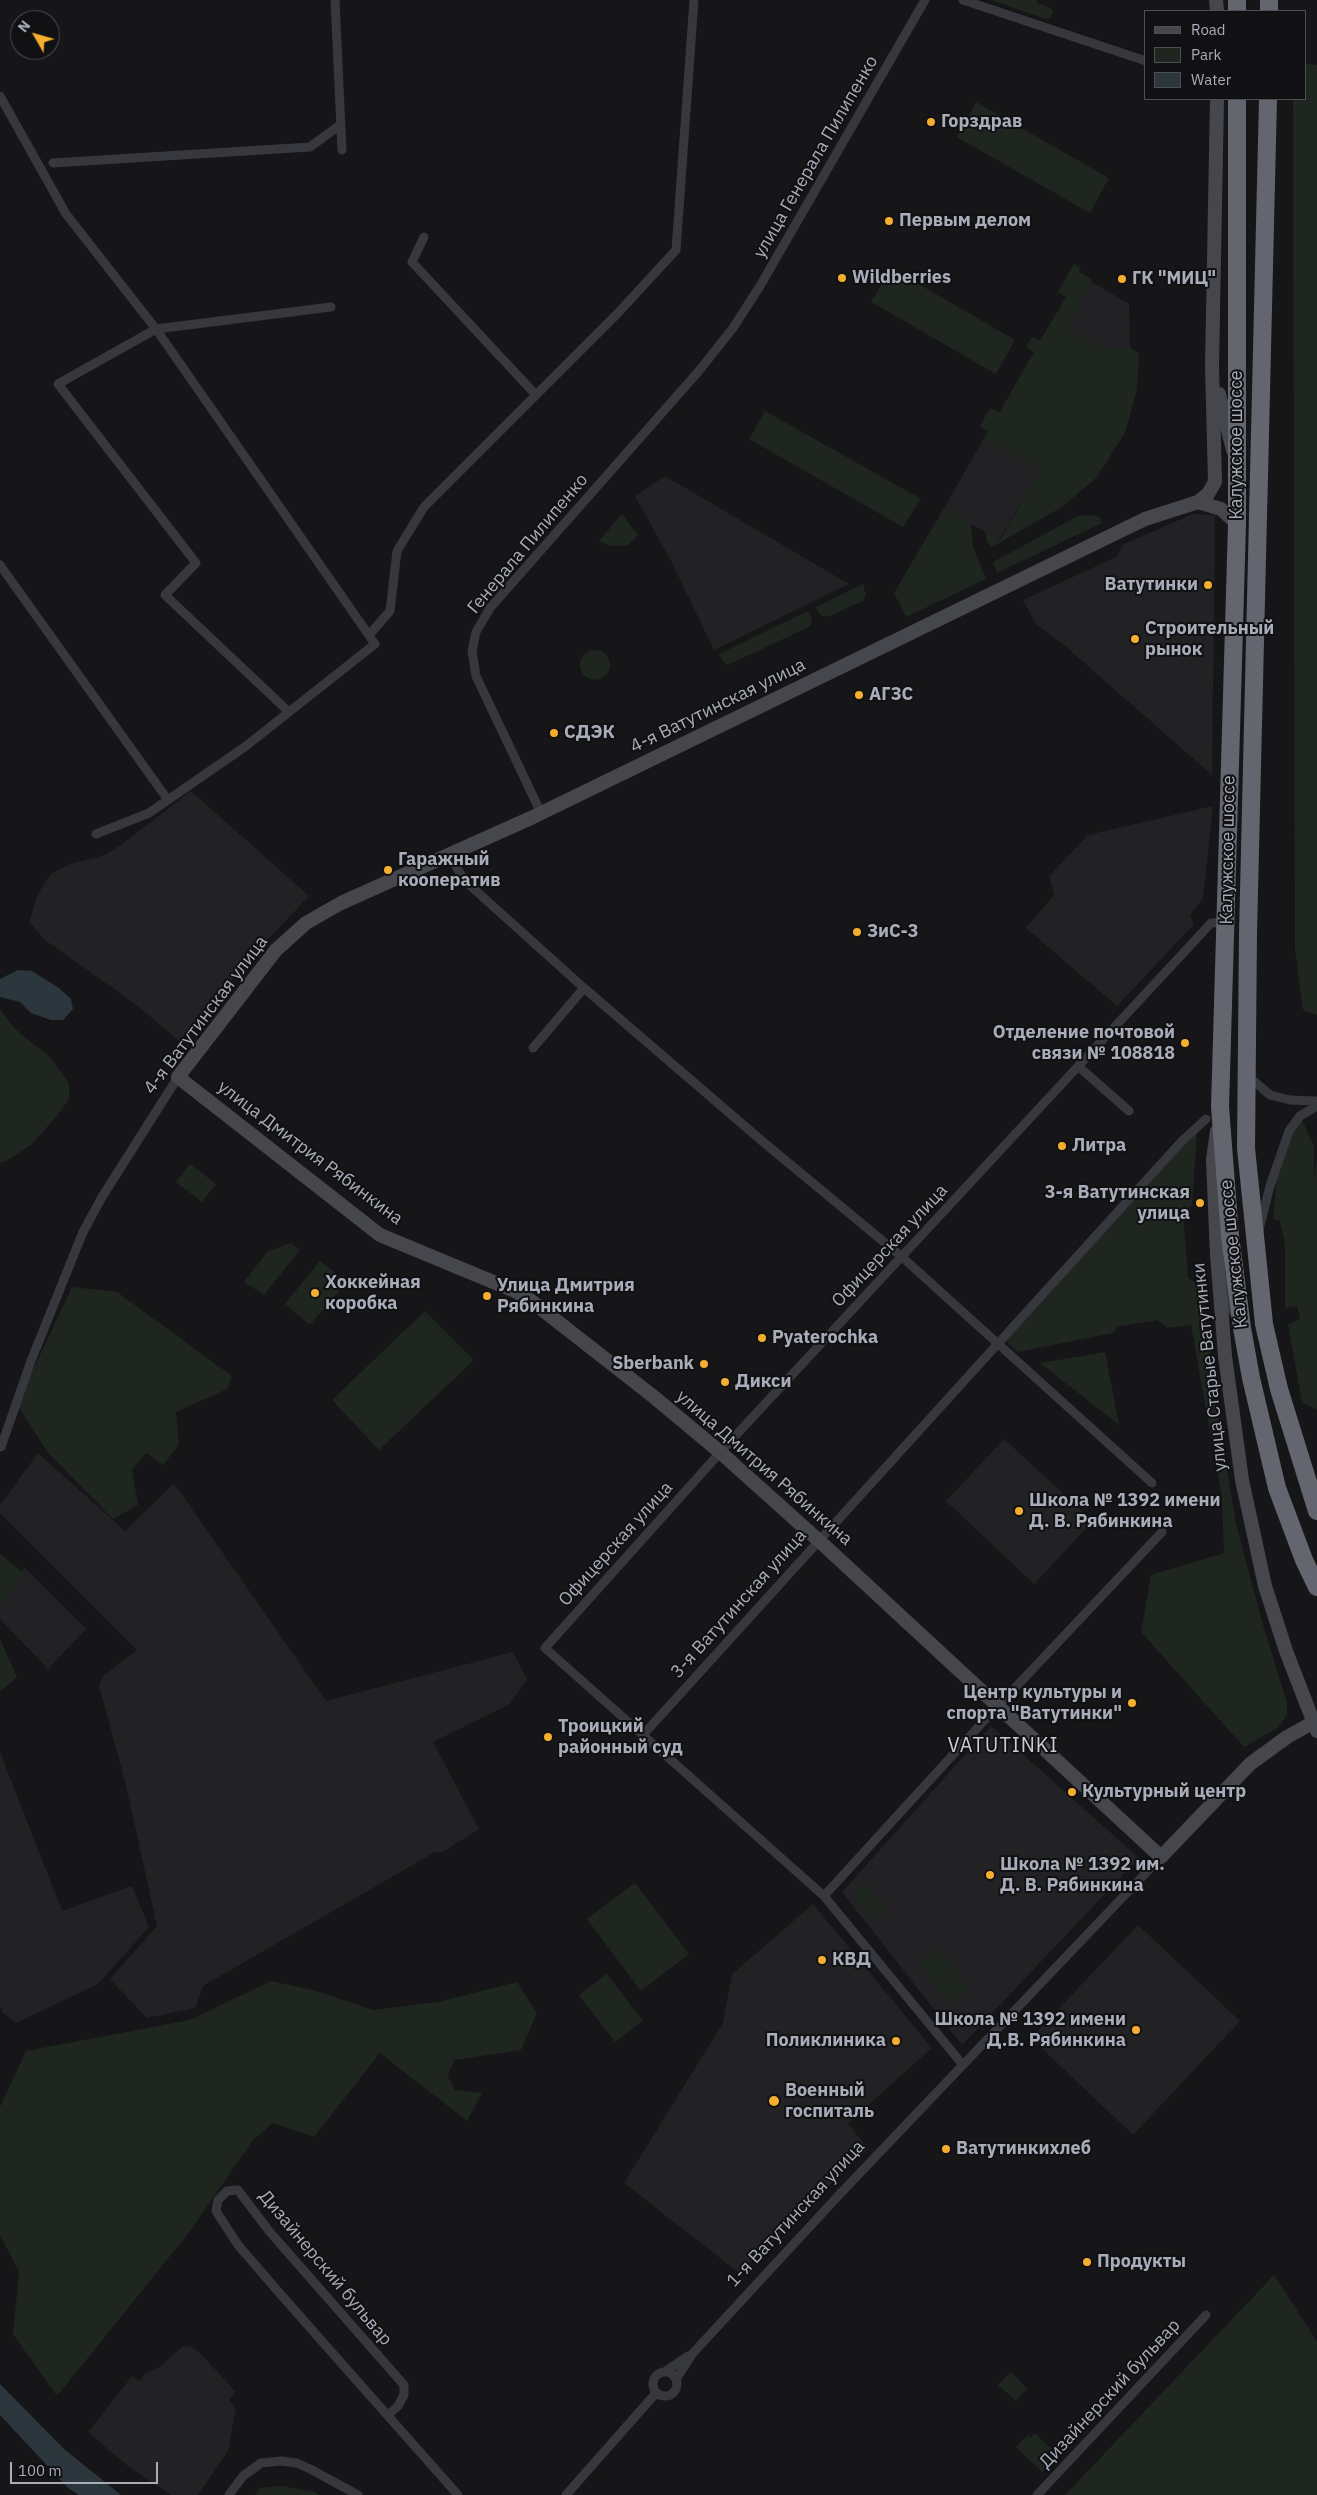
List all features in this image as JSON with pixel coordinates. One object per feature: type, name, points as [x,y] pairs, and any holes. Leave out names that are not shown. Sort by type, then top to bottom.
[{"type":"highway","name":"Калужское шоссе","points":[[1237,100],[1237,524],[1227,922],[1220,1107],[1230,1236],[1242,1328],[1251,1378],[1277,1488],[1304,1560],[1317,1588]]},
{"type":"highway","name":"Калужское шоссе","points":[[1268,100],[1246,1074],[1246,1148],[1264,1324],[1282,1398],[1317,1511]]},
{"type":"street","points":[[335,0],[342,150]]},
{"type":"street","points":[[369,635],[390,611],[397,551],[424,507],[536,395],[676,250],[694,0]]},
{"type":"street","name":"улица Генерала Пилипенко","points":[[733,328],[760,286],[925,0]]},
{"type":"street","points":[[963,0],[1144,60]]},
{"type":"street","points":[[0,96],[66,214],[156,329],[375,644],[246,746],[149,813],[96,834]]},
{"type":"street","points":[[1198,502],[1208,494],[1215,482],[1213,356],[1216,100]]},
{"type":"street","points":[[53,163],[310,147],[340,125]]},
{"type":"street","points":[[424,237],[412,262],[536,395]]},
{"type":"street","points":[[289,712],[165,595],[196,563],[58,384],[156,329],[332,307]]},
{"type":"street","name":"Генерала Пилипенко","points":[[541,813],[476,676],[472,651],[476,632],[490,608],[698,372],[733,328]]},
{"type":"street","points":[[1213,356],[1220,400],[1237,463]]},
{"type":"street","points":[[1198,502],[1221,509],[1237,524]]},
{"type":"street","name":"4-я Ватутинская улица","points":[[1,1447],[31,1362],[83,1232],[102,1196],[178,1078],[261,968],[290,935],[341,903],[541,813],[1110,535],[1157,515],[1198,502]]},
{"type":"street","points":[[0,565],[168,800]]},
{"type":"street","points":[[449,855],[465,881],[584,988],[762,1141],[902,1257],[1152,1482]]},
{"type":"street","name":"Офицерская улица","points":[[642,1736],[545,1648],[720,1452],[1211,923],[1227,922]]},
{"type":"street","points":[[533,1048],[584,988]]},
{"type":"street","points":[[1079,1067],[1129,1111]]},
{"type":"street","points":[[1246,1074],[1270,1095],[1290,1100],[1317,1101]]},
{"type":"street","name":"улица Дмитрия Рябинкина","points":[[178,1078],[380,1234],[515,1291],[530,1300],[654,1397],[720,1452],[818,1540],[999,1705],[1161,1857]]},
{"type":"street","points":[[1256,1245],[1270,1186],[1293,1123],[1300,1116],[1317,1106]]},
{"type":"street","name":"улица Старые Ватутинки","points":[[1220,1107],[1213,1160],[1216,1255],[1233,1420],[1252,1532],[1265,1586],[1315,1727]]},
{"type":"street","name":"3-я Ватутинская улица","points":[[642,1736],[998,1343],[1182,1142],[1206,1119]]},
{"type":"street","points":[[1216,1255],[1251,1378]]},
{"type":"street","points":[[824,1896],[999,1705],[1162,1532]]},
{"type":"street","name":"1-я Ватутинская улица","points":[[676,2379],[693,2353],[884,2147],[1250,1764],[1287,1737],[1315,1727]]},
{"type":"street","points":[[642,1736],[824,1896],[963,2065]]},
{"type":"street","name":"Дизайнерский бульвар","points":[[388,2415],[404,2395],[404,2385],[269,2231],[238,2190],[227,2191],[218,2200],[216,2211],[238,2245],[458,2495]]},
{"type":"street","name":"Дизайнерский бульвар","points":[[1037,2495],[1206,2315]]},
{"type":"street","name":"1-я Ватутинская улица","points":[[666,2371],[693,2353]]},
{"type":"street","points":[[666,2371],[676,2379],[677,2387],[672,2394],[663,2396],[656,2392],[652,2385],[654,2376],[666,2371]]},
{"type":"street","points":[[566,2495],[656,2392]]},
{"type":"street","points":[[229,2495],[243,2476],[262,2463],[281,2461],[298,2463],[358,2495]]},
{"type":"shaded area","points":[[1092,282],[1129,304],[1130,347],[1098,347],[1066,328]]},
{"type":"shaded area","points":[[984,438],[1040,470],[999,540],[944,508]]},
{"type":"shaded area","points":[[665,476],[849,584],[714,650],[672,563],[635,496]]},
{"type":"shaded area","name":"Строительный рынок","points":[[1193,514],[1215,515],[1212,775],[1065,646],[1036,624],[1023,600],[1116,557],[1124,544]]},
{"type":"shaded area","points":[[191,791],[309,896],[259,949],[179,1041],[135,1004],[45,940],[29,922],[38,894],[51,874],[70,864],[105,855],[121,845]]},
{"type":"shaded area","points":[[1213,806],[1203,898],[1190,915],[1194,924],[1117,1006],[1026,928],[1054,895],[1049,876],[1088,835]]},
{"type":"shaded area","name":"Школа № 1392 имени Д. В. Рябинкина","points":[[1004,1439],[1093,1521],[1034,1584],[946,1501]]},
{"type":"shaded area","points":[[38,1453],[125,1531],[174,1483],[326,1701],[513,1652],[527,1679],[510,1704],[433,1742],[479,1829],[443,1852],[435,1852],[203,1986],[195,2008],[147,2018],[110,1979],[157,1926],[125,1781],[99,1686],[102,1677],[137,1650],[0,1513],[0,1505]]},
{"type":"shaded area","points":[[25,1568],[86,1629],[48,1669],[0,1619],[0,1594]]},
{"type":"shaded area","name":"Школа № 1392 им. Д. В. Рябинкина","points":[[991,1726],[1139,1858],[962,2045],[842,1892]]},
{"type":"shaded area","points":[[0,1752],[62,1911],[132,1886],[149,1927],[98,1984],[16,2023],[2,2012],[0,2004]]},
{"type":"shaded area","name":"Военный госпиталь","points":[[813,1904],[932,2048],[848,2123],[868,2149],[739,2273],[624,2183],[723,2023],[732,1974]]},
{"type":"shaded area","name":"Школа № 1392 имени Д.В. Рябинкина","points":[[1138,1925],[1240,2021],[1133,2135],[1031,2038]]},
{"type":"shaded area","points":[[188,2346],[196,2349],[236,2392],[229,2400],[236,2408],[228,2451],[198,2495],[171,2495],[129,2467],[88,2432],[132,2376],[139,2381],[146,2373],[161,2366],[182,2347]]},
{"type":"green space","points":[[991,0],[1038,0],[1036,2],[1053,11],[1051,17],[1046,19]]},
{"type":"green space","points":[[1307,64],[1317,65],[1317,1015],[1303,1010],[1295,949],[1293,100],[1307,100]]},
{"type":"green space","points":[[976,102],[1109,178],[1090,213],[957,137]]},
{"type":"green space","points":[[1074,264],[1081,268],[1079,272],[1091,279],[1092,282],[1066,328],[1098,347],[1130,347],[1139,354],[1137,389],[1125,433],[1096,478],[1062,507],[992,547],[987,542],[985,531],[1000,540],[1040,470],[984,438],[988,431],[980,426],[990,408],[999,413],[1034,352],[1026,347],[1032,337],[1040,341],[1066,297],[1058,292]]},
{"type":"green space","points":[[891,268],[1015,340],[996,374],[871,302]]},
{"type":"green space","points":[[765,411],[921,499],[903,527],[749,439]]},
{"type":"green space","points":[[944,508],[971,523],[973,547],[986,579],[906,617],[894,593]]},
{"type":"green space","points":[[622,514],[638,535],[628,545],[611,546],[599,541]]},
{"type":"green space","points":[[1091,515],[1099,517],[1102,523],[997,573],[993,562],[1078,516]]},
{"type":"green space","points":[[863,584],[866,595],[863,601],[827,617],[820,615],[816,607]]},
{"type":"green space","points":[[808,611],[812,620],[811,626],[728,665],[723,662],[719,654]]},
{"type":"green space","points":[[595,650],[606,654],[610,665],[606,676],[595,680],[584,676],[580,665],[584,654]]},
{"type":"green space","points":[[0,1009],[14,1028],[50,1057],[69,1083],[69,1098],[61,1111],[31,1145],[0,1163]]},
{"type":"green space","points":[[1302,1120],[1314,1146],[1314,1181],[1317,1158],[1317,1409],[1302,1403],[1288,1324],[1300,1319],[1297,1306],[1285,1308],[1285,1244],[1280,1221],[1273,1219],[1278,1161],[1291,1129]]},
{"type":"green space","points":[[1197,1131],[1192,1205],[1183,1212],[1188,1277],[1202,1289],[1217,1412],[1236,1523],[1261,1618],[1287,1703],[1287,1715],[1278,1728],[1244,1747],[1141,1632],[1151,1575],[1224,1553],[1222,1498],[1191,1325],[1167,1328],[1157,1320],[1117,1327],[1113,1333],[1018,1352],[1006,1341]]},
{"type":"green space","points":[[190,1164],[216,1184],[202,1202],[176,1182]]},
{"type":"green space","points":[[291,1243],[300,1250],[264,1295],[244,1282],[268,1251]]},
{"type":"green space","name":"Хоккейная коробка","points":[[320,1261],[347,1282],[310,1325],[285,1304]]},
{"type":"green space","points":[[72,1287],[117,1292],[232,1376],[227,1389],[176,1412],[179,1445],[163,1465],[146,1453],[132,1470],[138,1505],[113,1519],[48,1453],[17,1404]]},
{"type":"green space","points":[[425,1311],[474,1360],[379,1450],[332,1400]]},
{"type":"green space","points":[[1105,1352],[1119,1425],[1040,1363]]},
{"type":"green space","points":[[0,1554],[25,1574],[0,1603]]},
{"type":"green space","points":[[0,1639],[17,1677],[0,1692]]},
{"type":"green space","points":[[635,1883],[689,1954],[641,1991],[587,1919]]},
{"type":"green space","points":[[863,1883],[887,1907],[875,1919],[851,1895]]},
{"type":"green space","points":[[936,1948],[968,1987],[950,2002],[917,1963]]},
{"type":"green space","points":[[607,1974],[643,2021],[615,2042],[579,1995]]},
{"type":"green space","points":[[271,1981],[313,1990],[373,2010],[438,2002],[517,1982],[537,2013],[521,2050],[455,2060],[447,2075],[455,2090],[482,2093],[467,2121],[380,2053],[314,2137],[273,2123],[253,2140],[188,2234],[57,2396],[13,2334],[19,2272],[0,2235],[0,2107],[26,2051],[190,2020]]},
{"type":"green space","points":[[1274,2275],[1317,2341],[1317,2495],[1065,2495]]},
{"type":"green space","points":[[1011,2372],[1027,2389],[1016,2401],[998,2385]]},
{"type":"green space","points":[[1035,2433],[1057,2455],[1042,2472],[1016,2447],[1028,2435],[1031,2437]]},
{"type":"green space","points":[[282,2486],[315,2492],[320,2495],[255,2495],[260,2488]]},
{"type":"water","points":[[18,970],[32,971],[59,988],[71,999],[73,1009],[63,1020],[51,1020],[31,1013],[20,1002],[0,997],[0,979]]},
{"type":"water","points":[[0,2384],[64,2449],[121,2495],[79,2495],[68,2488],[0,2415]]},
{"type":"place","name":"Горздрав","points":[[931,122]]},
{"type":"place","name":"Первым делом","points":[[889,221]]},
{"type":"place","name":"Wildberries","points":[[842,278]]},
{"type":"place","name":"ГК \"МИЦ\"","points":[[1122,279]]},
{"type":"place","name":"Ватутинки","points":[[1208,585]]},
{"type":"place","name":"Строительный рынок","points":[[1135,639]]},
{"type":"place","name":"АГЗС","points":[[859,695]]},
{"type":"place","name":"СДЭК","points":[[554,733]]},
{"type":"place","name":"Гаражный кооператив","points":[[388,870]]},
{"type":"place","name":"ЗиС-3","points":[[857,932]]},
{"type":"place","name":"Отделение почтовой связи № 108818","points":[[1185,1043]]},
{"type":"place","name":"Литра","points":[[1062,1146]]},
{"type":"place","name":"3-я Ватутинская улица","points":[[1200,1203]]},
{"type":"place","name":"Хоккейная коробка","points":[[315,1293]]},
{"type":"place","name":"Улица Дмитрия Рябинкина","points":[[487,1296]]},
{"type":"place","name":"Pyaterochka","points":[[762,1338]]},
{"type":"place","name":"Sberbank","points":[[704,1364]]},
{"type":"place","name":"Дикси","points":[[725,1382]]},
{"type":"place","name":"Школа № 1392 имени Д. В. Рябинкина","points":[[1019,1511]]},
{"type":"place","name":"Центр культуры и спорта \"Ватутинки\"","points":[[1132,1703]]},
{"type":"place","name":"Троицкий районный суд","points":[[548,1737]]},
{"type":"place","name":"Культурный центр","points":[[1072,1792]]},
{"type":"place","name":"Школа № 1392 им. Д. В. Рябинкина","points":[[990,1875]]},
{"type":"place","name":"КВД","points":[[822,1960]]},
{"type":"place","name":"Школа № 1392 имени Д.В. Рябинкина","points":[[1136,2030]]},
{"type":"place","name":"Поликлиника","points":[[896,2041]]},
{"type":"place","name":"Военный госпиталь","points":[[774,2101]]},
{"type":"place","name":"Ватутинкихлеб","points":[[946,2149]]},
{"type":"place","name":"Продукты","points":[[1087,2262]]},
{"type":"district","name":"VATUTINKI","points":[[1003,1746]]}]
